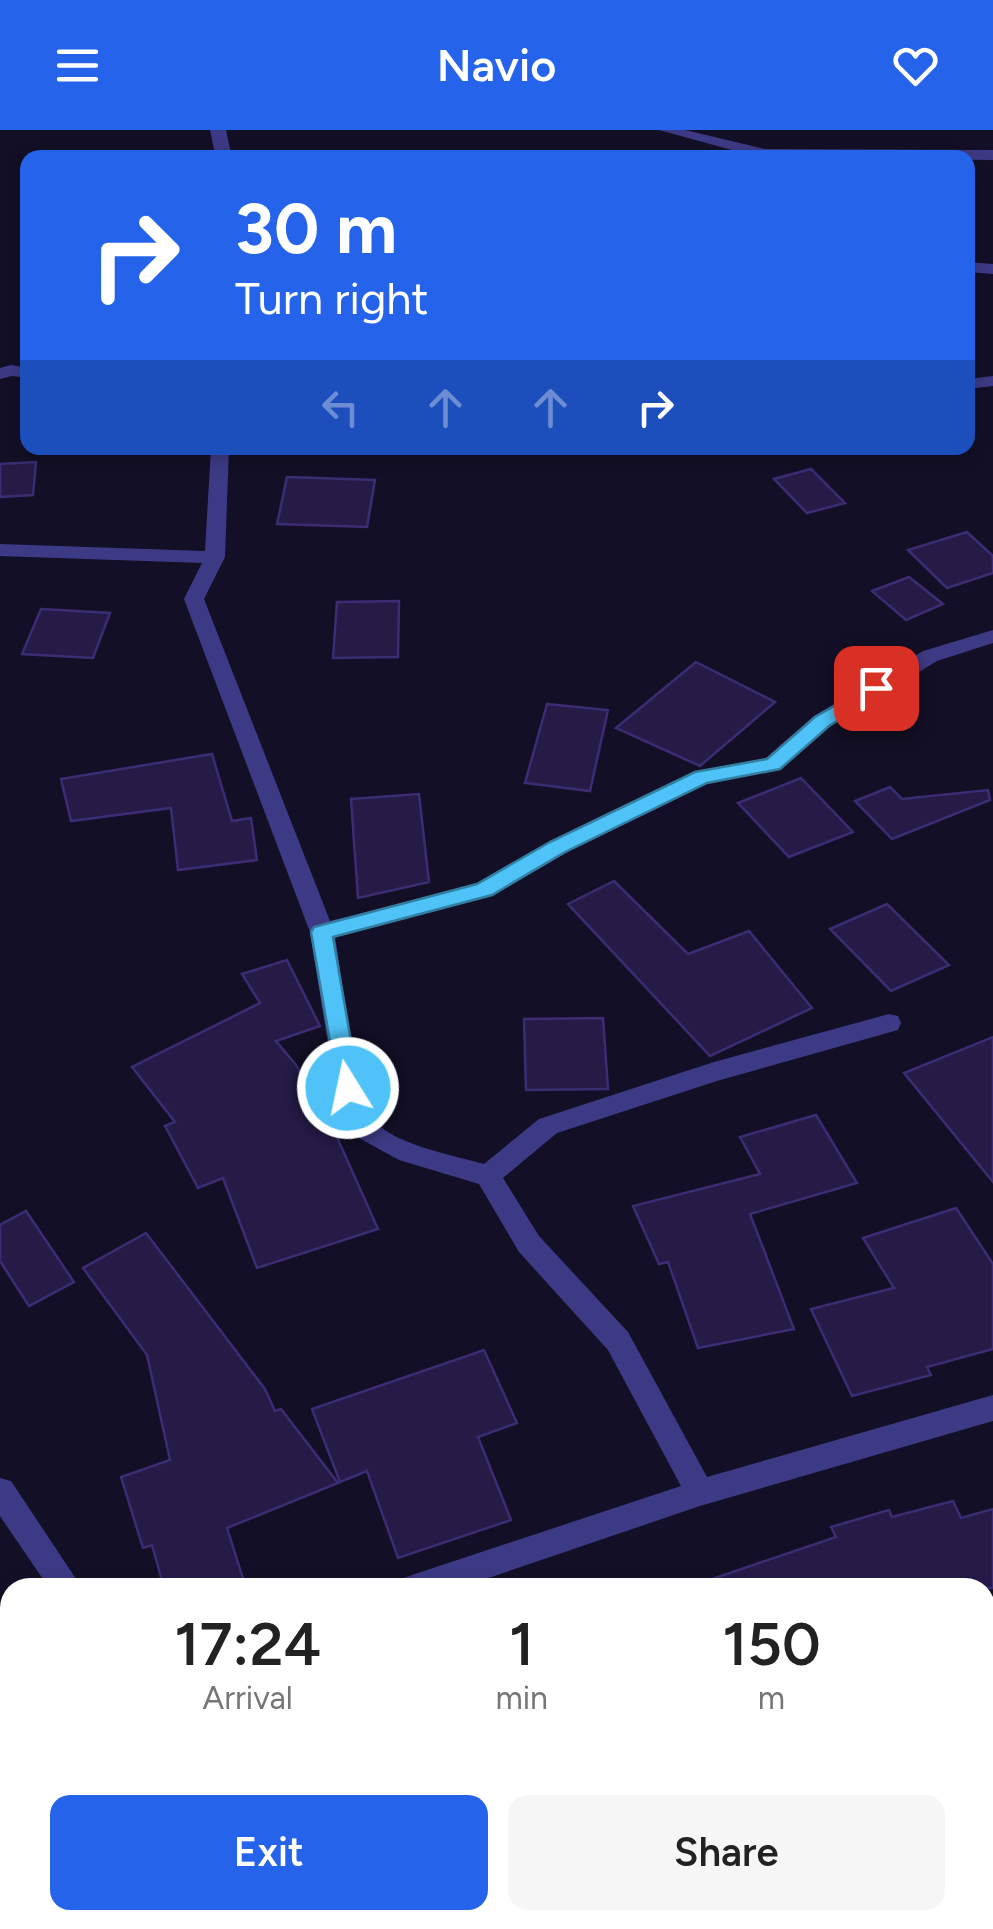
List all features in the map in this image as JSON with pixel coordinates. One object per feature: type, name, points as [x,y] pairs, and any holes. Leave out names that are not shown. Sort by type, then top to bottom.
[{"type":"street","points":[[667,130],[749,150]]},
{"type":"street","points":[[220,455],[215,557],[194,599],[322,932],[348,1088],[366,1130],[408,1152],[488,1176],[529,1244],[618,1341],[700,1492]]},
{"type":"street","points":[[0,550],[215,557]]},
{"type":"street","points":[[322,932],[484,890],[558,847],[702,777],[773,764],[822,722],[930,656],[993,636]]},
{"type":"street","points":[[488,1176],[548,1126],[714,1072],[890,1024]]},
{"type":"street","points":[[446,1578],[700,1492],[993,1408]]},
{"type":"street","points":[[0,1491],[60,1578]]},
{"type":"building","points":[[36,462],[33,495],[0,497],[0,464]]},
{"type":"building","points":[[811,469],[845,503],[807,513],[774,479]]},
{"type":"building","points":[[287,477],[375,480],[367,527],[277,524]]},
{"type":"building","points":[[967,532],[993,556],[993,573],[947,588],[908,550]]},
{"type":"building","points":[[909,577],[943,604],[906,620],[872,591]]},
{"type":"building","points":[[399,601],[398,657],[333,658],[337,602]]},
{"type":"building","points":[[41,609],[110,613],[93,658],[22,654]]},
{"type":"building","points":[[696,662],[775,702],[700,766],[616,728]]},
{"type":"building","points":[[547,704],[608,710],[590,791],[525,783]]},
{"type":"building","points":[[212,754],[232,821],[251,818],[257,860],[178,870],[171,808],[71,821],[61,779]]},
{"type":"building","points":[[801,778],[853,832],[789,857],[738,803]]},
{"type":"building","points":[[890,787],[902,799],[988,790],[990,800],[892,839],[855,801]]},
{"type":"building","points":[[419,794],[429,882],[358,898],[351,799]]},
{"type":"building","points":[[614,881],[688,954],[749,931],[812,1008],[710,1056],[568,904]]},
{"type":"building","points":[[887,904],[949,965],[891,991],[830,929]]},
{"type":"building","points":[[287,960],[320,1026],[276,1041],[296,1065],[332,1126],[378,1229],[257,1268],[223,1178],[198,1188],[165,1126],[175,1122],[132,1067],[260,1003],[242,974]]},
{"type":"building","points":[[603,1018],[608,1089],[526,1090],[524,1019]]},
{"type":"building","points":[[993,1037],[993,1182],[904,1073]]},
{"type":"building","points":[[816,1115],[857,1183],[750,1214],[794,1329],[698,1348],[668,1262],[659,1264],[633,1206],[760,1174],[740,1137]]},
{"type":"building","points":[[956,1208],[993,1264],[993,1349],[927,1367],[931,1375],[852,1396],[811,1309],[894,1288],[863,1238]]},
{"type":"building","points":[[26,1211],[74,1282],[29,1306],[0,1261],[0,1225]]},
{"type":"building","points":[[146,1233],[265,1389],[275,1411],[281,1409],[338,1483],[227,1528],[243,1578],[161,1578],[152,1545],[143,1548],[121,1477],[170,1460],[147,1355],[83,1268]]},
{"type":"building","points":[[484,1350],[517,1423],[478,1437],[511,1520],[398,1558],[367,1471],[340,1482],[312,1409]]},
{"type":"building","points":[[953,1501],[961,1518],[993,1509],[993,1578],[715,1578],[836,1537],[831,1527],[889,1510],[892,1517]]},
{"type":"route","points":[[348,1088],[322,932],[484,890],[558,847],[702,777],[773,764],[822,722],[876,688]]}]
